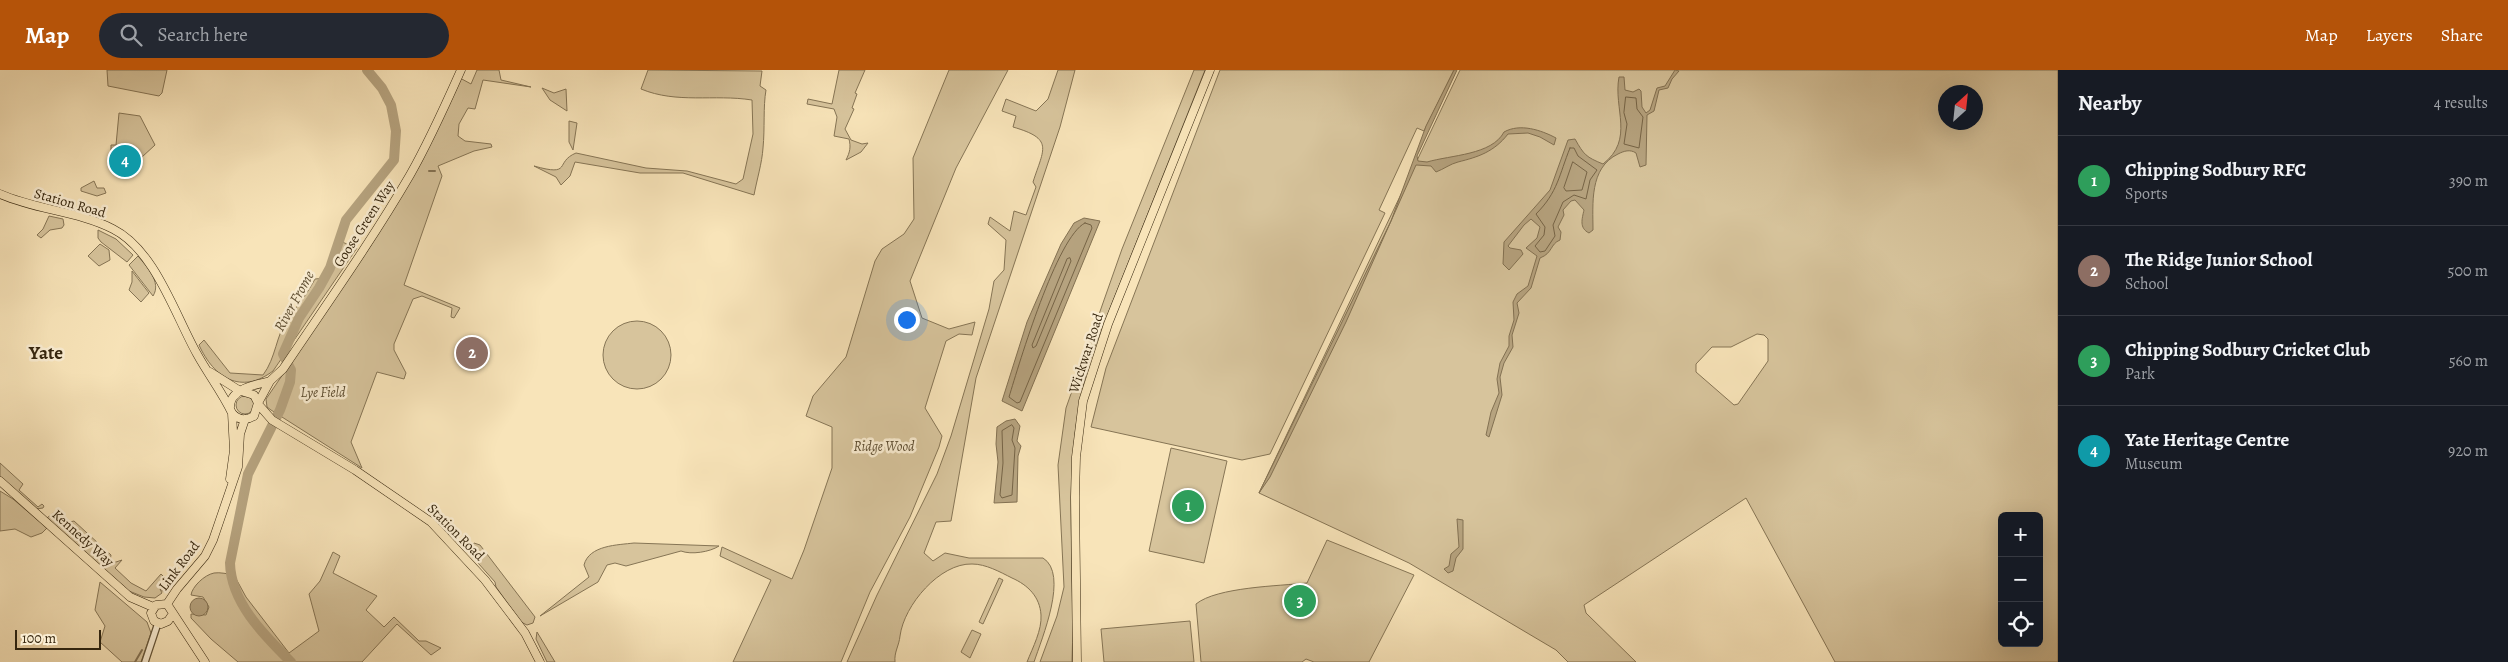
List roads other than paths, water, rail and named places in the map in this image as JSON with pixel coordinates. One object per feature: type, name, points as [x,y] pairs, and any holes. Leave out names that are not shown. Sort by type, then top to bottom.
[{"type":"main road","name":"Goose Green Way","points":[[258,404],[270,381],[283,369],[364,248],[409,176],[432,134],[461,70]]},
{"type":"main road","name":"Wickwar Road","points":[[1077,662],[1075,489],[1076,457],[1083,401],[1092,367],[1108,324],[1210,70]]},
{"type":"main road","name":"Station Road","points":[[0,194],[93,221],[115,229],[123,236],[146,258],[156,272],[190,342],[231,411]]},
{"type":"main road","name":"Station Road","points":[[206,369],[241,391]]},
{"type":"main road","name":"Goose Green Way","points":[[241,391],[270,381]]},
{"type":"main road","points":[[241,391],[254,395],[258,404],[257,412],[247,419],[238,418],[231,411],[230,399],[241,391]]},
{"type":"main road","name":"Station Road","points":[[258,404],[272,420],[379,486],[431,522],[485,580],[525,633],[540,662]]},
{"type":"main road","name":"Link Road","points":[[230,486],[234,450],[231,411]]},
{"type":"main road","name":"Station Road","points":[[247,419],[272,420]]},
{"type":"main road","name":"Link Road","points":[[167,604],[209,548],[238,467],[240,434],[247,419]]},
{"type":"main road","name":"Kennedy Way","points":[[0,481],[130,597],[153,607]]},
{"type":"main road","points":[[183,631],[161,623],[152,617],[153,607],[159,603],[167,604],[172,615],[205,662]]},
{"type":"main road","points":[[161,623],[172,615]]},
{"type":"street","points":[[145,662],[161,623]]},
{"type":"water","points":[[1454,70],[1457,70],[1417,156],[1418,161],[1427,162],[1481,150],[1498,140],[1504,132],[1517,128],[1537,130],[1550,135],[1556,138],[1554,145],[1528,133],[1508,134],[1485,153],[1455,163],[1436,172],[1431,166],[1416,165],[1346,322],[1270,477],[1259,493],[1391,221],[1426,126]]},
{"type":"water","points":[[1675,70],[1679,71],[1672,79],[1668,88],[1659,90],[1654,111],[1647,115],[1646,165],[1640,167],[1636,153],[1627,151],[1609,160],[1602,168],[1597,177],[1593,198],[1593,230],[1589,233],[1582,226],[1584,210],[1575,200],[1571,201],[1563,210],[1564,215],[1558,227],[1561,232],[1560,240],[1554,244],[1547,254],[1540,258],[1531,288],[1517,303],[1519,313],[1512,335],[1513,347],[1504,363],[1500,377],[1502,395],[1489,437],[1486,435],[1491,412],[1499,393],[1497,379],[1500,363],[1509,346],[1509,336],[1514,320],[1513,302],[1517,294],[1528,286],[1537,256],[1526,248],[1537,238],[1540,227],[1531,219],[1508,246],[1521,250],[1523,254],[1509,270],[1503,264],[1504,242],[1550,190],[1568,140],[1575,139],[1586,155],[1603,164],[1613,154],[1621,134],[1618,101],[1619,77],[1624,77],[1625,90],[1633,92],[1639,89],[1641,91],[1642,107],[1646,113],[1650,110],[1657,88],[1665,86]]},
{"type":"water","points":[[1084,218],[1100,221],[1022,411],[1002,401],[1027,322],[1061,244],[1074,223]]},
{"type":"water","points":[[1015,419],[1020,426],[1017,441],[1021,446],[1018,456],[1017,502],[994,503],[998,462],[997,427],[1006,421]]},
{"type":"water","points":[[1457,519],[1463,520],[1463,549],[1456,558],[1453,571],[1448,573],[1444,569],[1449,566],[1451,554],[1459,547]]},
{"type":"water","points":[[199,598],[205,601],[208,607],[205,613],[199,616],[193,613],[190,607],[193,601]]},
{"type":"waterway","name":"River Frome","points":[[291,662],[270,641],[243,605],[236,592],[230,563],[248,474],[280,410],[290,382],[291,370],[283,354],[299,318],[330,268],[346,220],[394,160],[396,131],[391,105],[382,88],[367,70]]},
{"type":"waterway","points":[[429,171],[435,171]]},
{"type":"waterway","points":[[135,662],[142,650]]},
{"type":"place","name":"Yate Heritage Centre","points":[[125,161]]},
{"type":"place","name":"The Ridge Junior School","points":[[472,353]]},
{"type":"place","name":"Chipping Sodbury RFC","points":[[1188,506]]},
{"type":"place","name":"Chipping Sodbury Cricket Club","points":[[1300,601]]},
{"type":"district","name":"Yate","points":[[46,353]]},
{"type":"park label","name":"Lye Field","points":[[323,392]]},
{"type":"park label","name":"Ridge Wood","points":[[884,446]]}]
